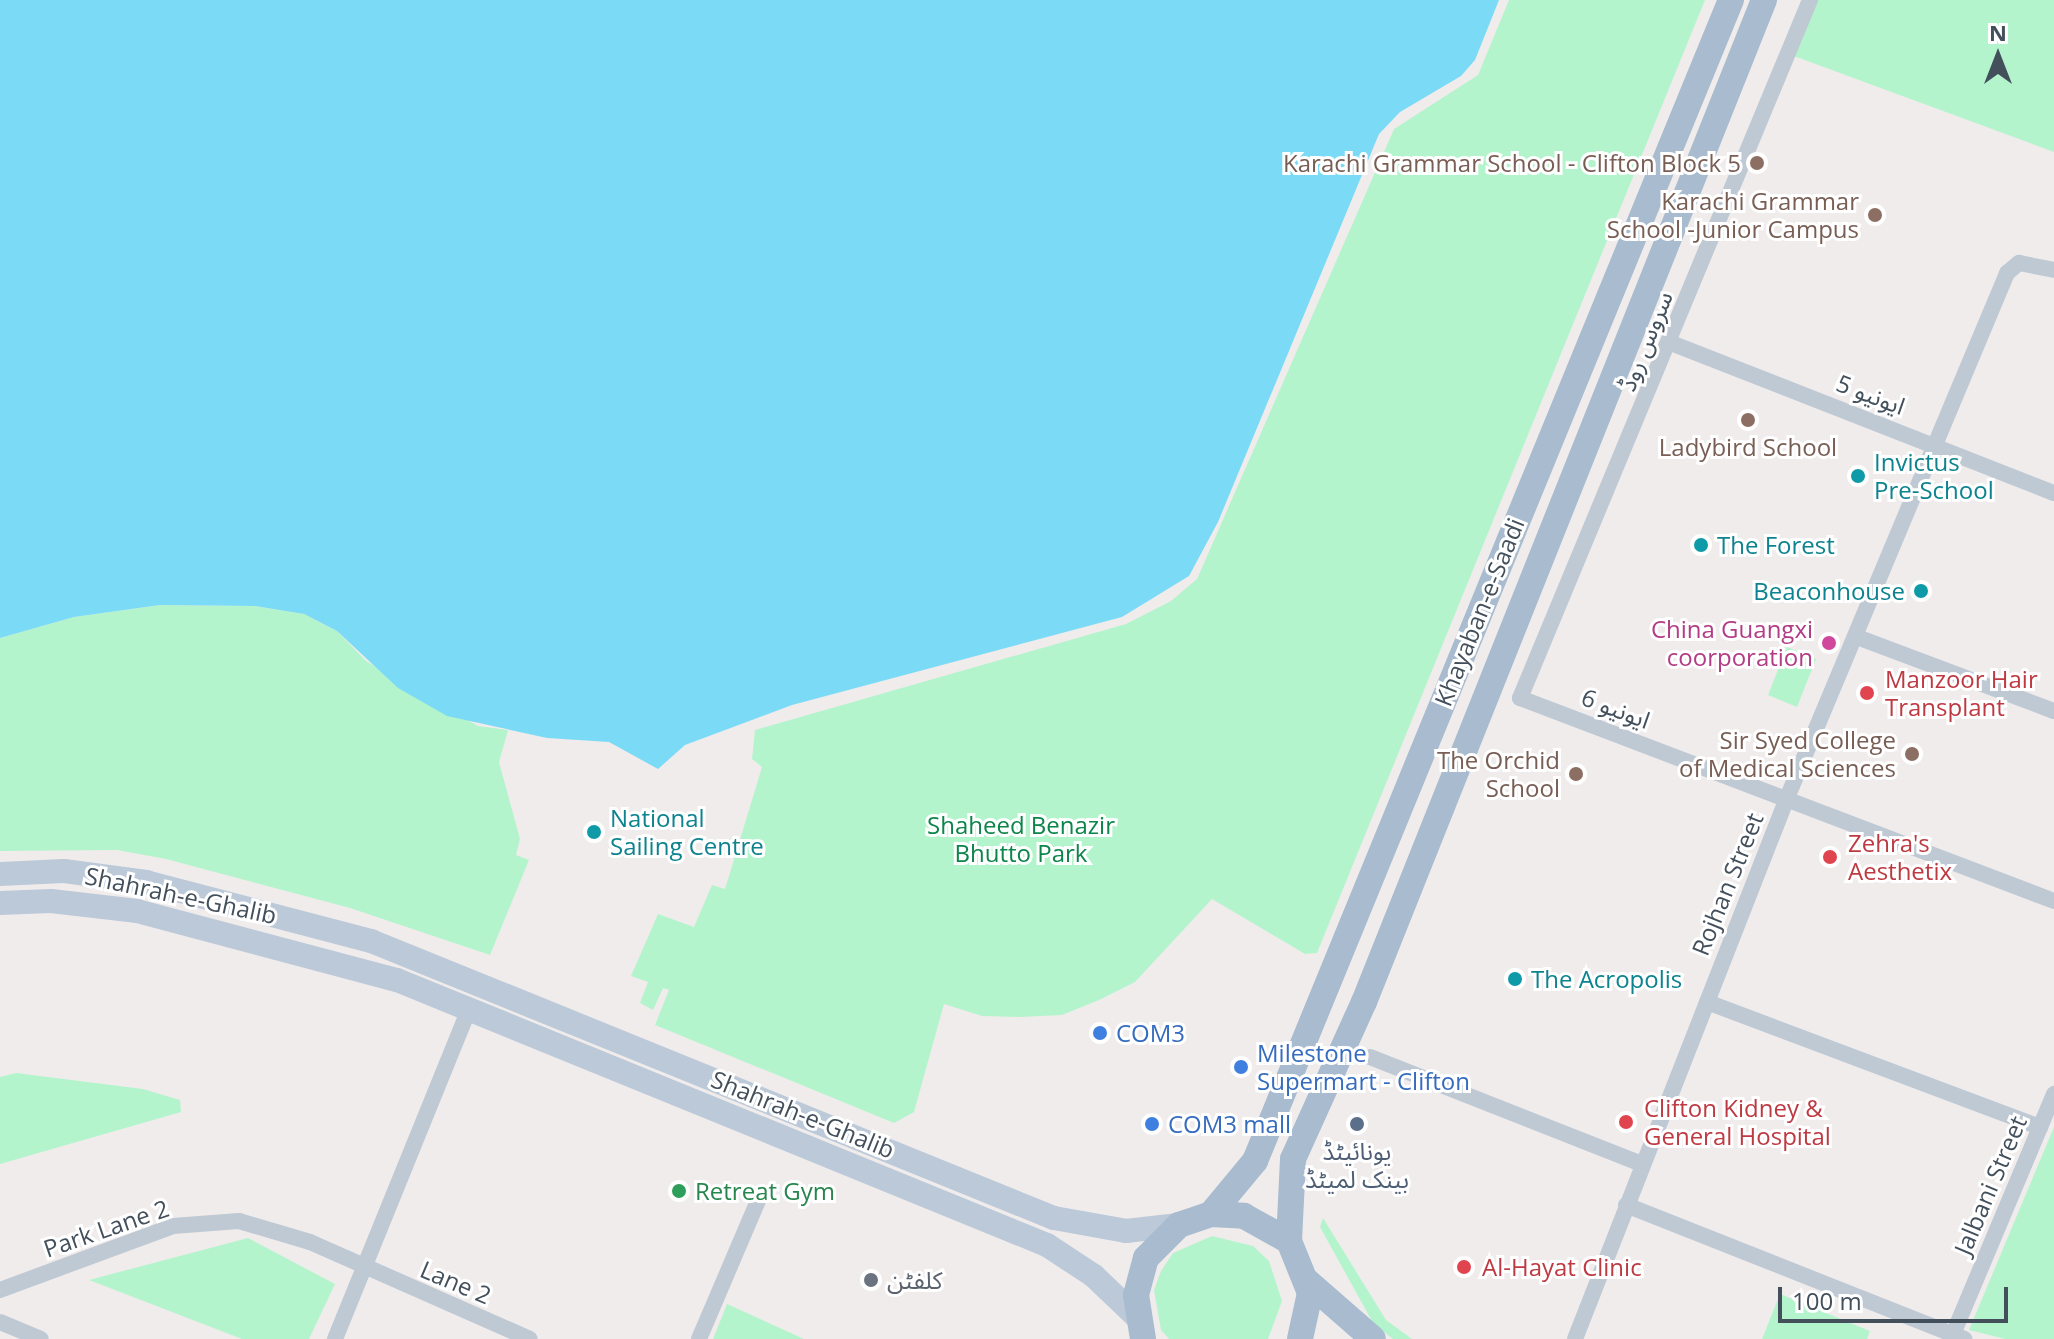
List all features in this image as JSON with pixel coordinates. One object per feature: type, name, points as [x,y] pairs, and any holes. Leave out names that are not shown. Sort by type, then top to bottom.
[{"type":"main road","name":"Khayaban-e-Saadi","points":[[1211,1214],[1255,1161],[1731,0]]},
{"type":"main road","name":"Khayaban-e-Saadi","points":[[1289,1241],[1288,1206],[1293,1159],[1364,1002],[1764,0]]},
{"type":"main road","name":"Shahrah-e-Ghalib","points":[[0,874],[64,871],[146,882],[280,915],[435,964],[1054,1218],[1126,1231],[1179,1225]]},
{"type":"main road","name":"Shahrah-e-Ghalib","points":[[0,903],[51,901],[137,911],[391,979],[427,992],[1047,1245],[1094,1276],[1140,1328]]},
{"type":"main road","points":[[391,979],[405,972],[404,953]]},
{"type":"main road","points":[[427,992],[425,975],[435,964]]},
{"type":"main road","points":[[1140,1328],[1136,1295],[1146,1258],[1179,1225],[1211,1214],[1244,1216],[1289,1241],[1308,1282],[1351,1325],[1373,1339]]},
{"type":"main road","points":[[1300,1339],[1309,1314],[1308,1282]]},
{"type":"street","name":"سروس روڈ","points":[[1520,698],[1671,343],[1810,0]]},
{"type":"street","name":"Rojhan Street","points":[[1575,1339],[1787,798],[2007,273],[2019,263],[2054,270]]},
{"type":"street","name":"ایونیو 5","points":[[1671,343],[2054,493]]},
{"type":"street","points":[[1857,637],[2054,711]]},
{"type":"street","name":"ایونیو 6","points":[[1520,698],[2054,901]]},
{"type":"street","points":[[1707,1002],[2040,1127]]},
{"type":"street","points":[[335,1339],[469,1009]]},
{"type":"street","points":[[1370,1057],[1642,1164]]},
{"type":"street","name":"Jalbani Street","points":[[1956,1338],[2054,1094]]},
{"type":"street","points":[[699,1339],[759,1198]]},
{"type":"street","points":[[1626,1205],[1956,1338]]},
{"type":"street","name":"Park Lane 2","points":[[0,1290],[173,1226],[239,1221],[310,1242],[364,1269]]},
{"type":"street","name":"Lane 2","points":[[364,1269],[530,1339]]},
{"type":"street","points":[[0,1322],[41,1339]]},
{"type":"green space","name":"Shaheed Benazir Bhutto Park","points":[[1509,0],[1705,0],[1317,953],[1305,954],[1212,899],[1135,982],[1062,1015],[982,1016],[944,1004],[914,1112],[894,1123],[655,1025],[669,990],[663,988],[653,1010],[640,1003],[648,982],[631,976],[658,914],[694,927],[712,885],[725,889],[762,767],[752,759],[755,730],[1126,624],[1171,601],[1197,579],[1394,129],[1478,75]]},
{"type":"green space","points":[[1803,0],[2054,0],[2054,152],[1783,52]]},
{"type":"green space","points":[[160,605],[255,606],[304,614],[337,631],[366,661],[478,726],[508,730],[499,762],[520,839],[516,855],[529,860],[490,955],[350,908],[166,859],[117,850],[0,851],[0,638],[74,617]]},
{"type":"green space","points":[[1787,647],[1816,659],[1797,707],[1768,695]]},
{"type":"green space","points":[[16,1073],[143,1089],[180,1100],[181,1112],[0,1164],[0,1077]]},
{"type":"green space","points":[[2054,1127],[2054,1339],[2005,1339],[1969,1330]]},
{"type":"green space","points":[[1323,1218],[1386,1320],[1412,1339],[1393,1339],[1373,1323],[1320,1227]]},
{"type":"green space","points":[[1212,1236],[1253,1246],[1269,1261],[1282,1301],[1268,1339],[1169,1339],[1161,1330],[1154,1290],[1161,1271],[1173,1253]]},
{"type":"green space","points":[[248,1238],[335,1284],[309,1339],[242,1339],[89,1280]]},
{"type":"green space","points":[[1780,1294],[1870,1331],[1867,1339],[1762,1339]]},
{"type":"green space","points":[[727,1304],[804,1339],[713,1339]]},
{"type":"water","points":[[0,0],[1499,0],[1475,60],[1461,76],[1400,112],[1379,134],[1218,522],[1189,576],[1122,617],[792,705],[685,745],[658,769],[609,742],[547,738],[447,716],[398,688],[337,631],[304,614],[255,606],[160,605],[74,617],[0,638]]},
{"type":"place","name":"Karachi Grammar School - Clifton Block 5","points":[[1757,163]]},
{"type":"place","name":"Karachi Grammar School -Junior Campus","points":[[1875,215]]},
{"type":"place","name":"Ladybird School","points":[[1748,420]]},
{"type":"place","name":"Invictus Pre-School","points":[[1858,476]]},
{"type":"place","name":"The Forest","points":[[1701,545]]},
{"type":"place","name":"Beaconhouse","points":[[1921,591]]},
{"type":"place","name":"China Guangxi coorporation","points":[[1829,643]]},
{"type":"place","name":"Manzoor Hair Transplant","points":[[1867,693]]},
{"type":"place","name":"Sir Syed College of Medical Sciences","points":[[1912,754]]},
{"type":"place","name":"The Orchid School","points":[[1576,774]]},
{"type":"place","name":"National Sailing Centre","points":[[594,832]]},
{"type":"place","name":"Zehra's Aesthetix","points":[[1830,857]]},
{"type":"place","name":"The Acropolis","points":[[1515,979]]},
{"type":"place","name":"COM3","points":[[1100,1033]]},
{"type":"place","name":"Milestone Supermart - Clifton","points":[[1241,1067]]},
{"type":"place","name":"Clifton Kidney & General Hospital","points":[[1626,1122]]},
{"type":"place","name":"COM3 mall","points":[[1152,1124]]},
{"type":"place","name":"یونائیٹڈ بینک لمیٹڈ","points":[[1357,1124]]},
{"type":"place","name":"Retreat Gym","points":[[679,1191]]},
{"type":"place","name":"Al-Hayat Clinic","points":[[1464,1267]]},
{"type":"place","name":"کلفٹن","points":[[871,1280]]}]
